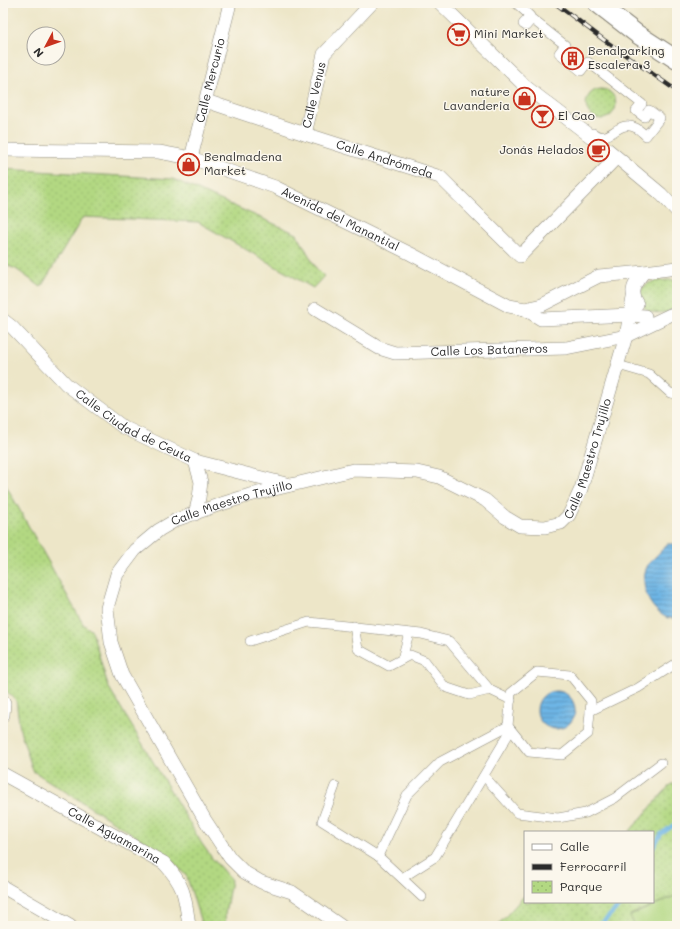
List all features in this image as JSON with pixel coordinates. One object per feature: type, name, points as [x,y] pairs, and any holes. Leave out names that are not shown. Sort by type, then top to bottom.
[{"type":"main road","points":[[597,3],[637,34],[677,60]]},
{"type":"street","name":"Calle Mercurio","points":[[192,158],[230,3]]},
{"type":"street","name":"Calle Venus","points":[[305,134],[324,54],[372,3]]},
{"type":"street","points":[[440,3],[526,87],[607,149],[661,194],[677,211]]},
{"type":"street","points":[[444,3],[528,83],[597,136],[602,138],[617,129],[626,126],[636,128],[646,136],[660,118],[649,110],[644,117],[636,111],[642,104],[588,62],[582,71],[559,54],[565,45],[532,19],[526,26],[523,24],[530,16],[516,3]]},
{"type":"street","name":"Calle Andrómeda","points":[[206,101],[440,177],[520,256],[616,158]]},
{"type":"street","name":"Avenida del Manantial","points":[[3,150],[159,152],[192,158],[275,187],[411,254],[509,306],[525,309],[541,318],[674,315]]},
{"type":"street","name":"Avenida del Manantial","points":[[525,309],[542,305],[599,276],[677,268]]},
{"type":"street","points":[[644,272],[634,284],[632,298],[645,316]]},
{"type":"street","name":"Calle Maestro Trujillo","points":[[341,926],[292,892],[261,882],[244,872],[230,858],[205,820],[122,675],[111,642],[107,608],[117,574],[135,550],[159,530],[176,520],[231,501],[353,470],[417,472],[439,477],[485,500],[505,517],[520,526],[545,527],[561,523],[569,515],[581,489],[626,336],[632,298]]},
{"type":"street","name":"Calle Los Bataneros","points":[[315,309],[379,348],[395,353],[566,348],[626,336],[674,315]]},
{"type":"street","name":"Calle Ciudad de Ceuta","points":[[3,320],[66,384],[123,427],[195,461],[291,485]]},
{"type":"street","points":[[618,365],[649,374],[670,393],[677,394]]},
{"type":"street","points":[[195,461],[201,482],[195,514]]},
{"type":"street","points":[[250,641],[309,622],[409,633],[449,641],[490,690],[511,700]]},
{"type":"street","points":[[354,626],[358,649],[389,666],[410,655],[425,660],[445,687],[469,695],[490,690]]},
{"type":"street","points":[[402,659],[409,633]]},
{"type":"street","points":[[590,711],[638,688],[677,664]]},
{"type":"street","points":[[402,878],[435,857],[484,776],[510,728],[511,693],[537,672],[570,675],[591,701],[588,734],[562,755],[529,752],[510,728]]},
{"type":"street","points":[[3,701],[3,714]]},
{"type":"street","points":[[378,856],[407,795],[440,762],[510,728]]},
{"type":"street","points":[[484,776],[517,813],[558,818],[586,813],[615,798],[662,763]]},
{"type":"street","name":"Calle Aguamarina","points":[[3,774],[164,863],[176,876],[183,889],[189,926]]},
{"type":"street","points":[[335,786],[322,821],[378,856],[422,897]]},
{"type":"street","points":[[3,887],[70,926]]},
{"type":"green space","points":[[601,89],[612,93],[616,104],[612,115],[601,119],[590,115],[586,104],[590,93]]},
{"type":"green space","points":[[3,169],[173,179],[297,234],[316,268],[324,276],[313,288],[198,222],[83,217],[41,287],[16,269],[3,264]]},
{"type":"green space","points":[[677,280],[677,311],[655,313],[648,311],[645,308],[642,303],[642,288],[652,282]]},
{"type":"green space","points":[[3,480],[83,624],[92,631],[108,686],[202,844],[231,880],[225,915],[226,926],[202,926],[187,877],[169,857],[33,771],[20,730],[16,700],[3,688]]},
{"type":"green space","points":[[671,784],[677,784],[677,895],[630,915],[635,926],[497,926],[524,896],[524,903],[654,903],[654,831],[630,831]]},
{"type":"green space","points":[[677,895],[677,926],[635,926],[630,916]]},
{"type":"water","points":[[667,544],[677,544],[677,618],[668,618],[655,609],[650,602],[645,588],[645,572],[648,565]]},
{"type":"water","points":[[552,691],[560,691],[567,694],[572,699],[575,710],[572,721],[567,726],[560,729],[552,729],[545,726],[540,721],[537,714],[537,706],[540,699],[545,694]]},
{"type":"waterway","points":[[654,846],[661,834],[677,823]]},
{"type":"waterway","points":[[584,926],[602,923],[622,903]]},
{"type":"railway","points":[[555,3],[604,40],[677,91]]},
{"type":"place","name":"Mini Market","points":[[458,34]]},
{"type":"place","name":"Benalparking Escalera 3","points":[[573,58]]},
{"type":"place","name":"nature Lavanderia","points":[[525,99]]},
{"type":"place","name":"El Cao","points":[[543,116]]},
{"type":"place","name":"Jonás Helados","points":[[599,150]]},
{"type":"place","name":"Benalmadena Market","points":[[188,164]]}]
